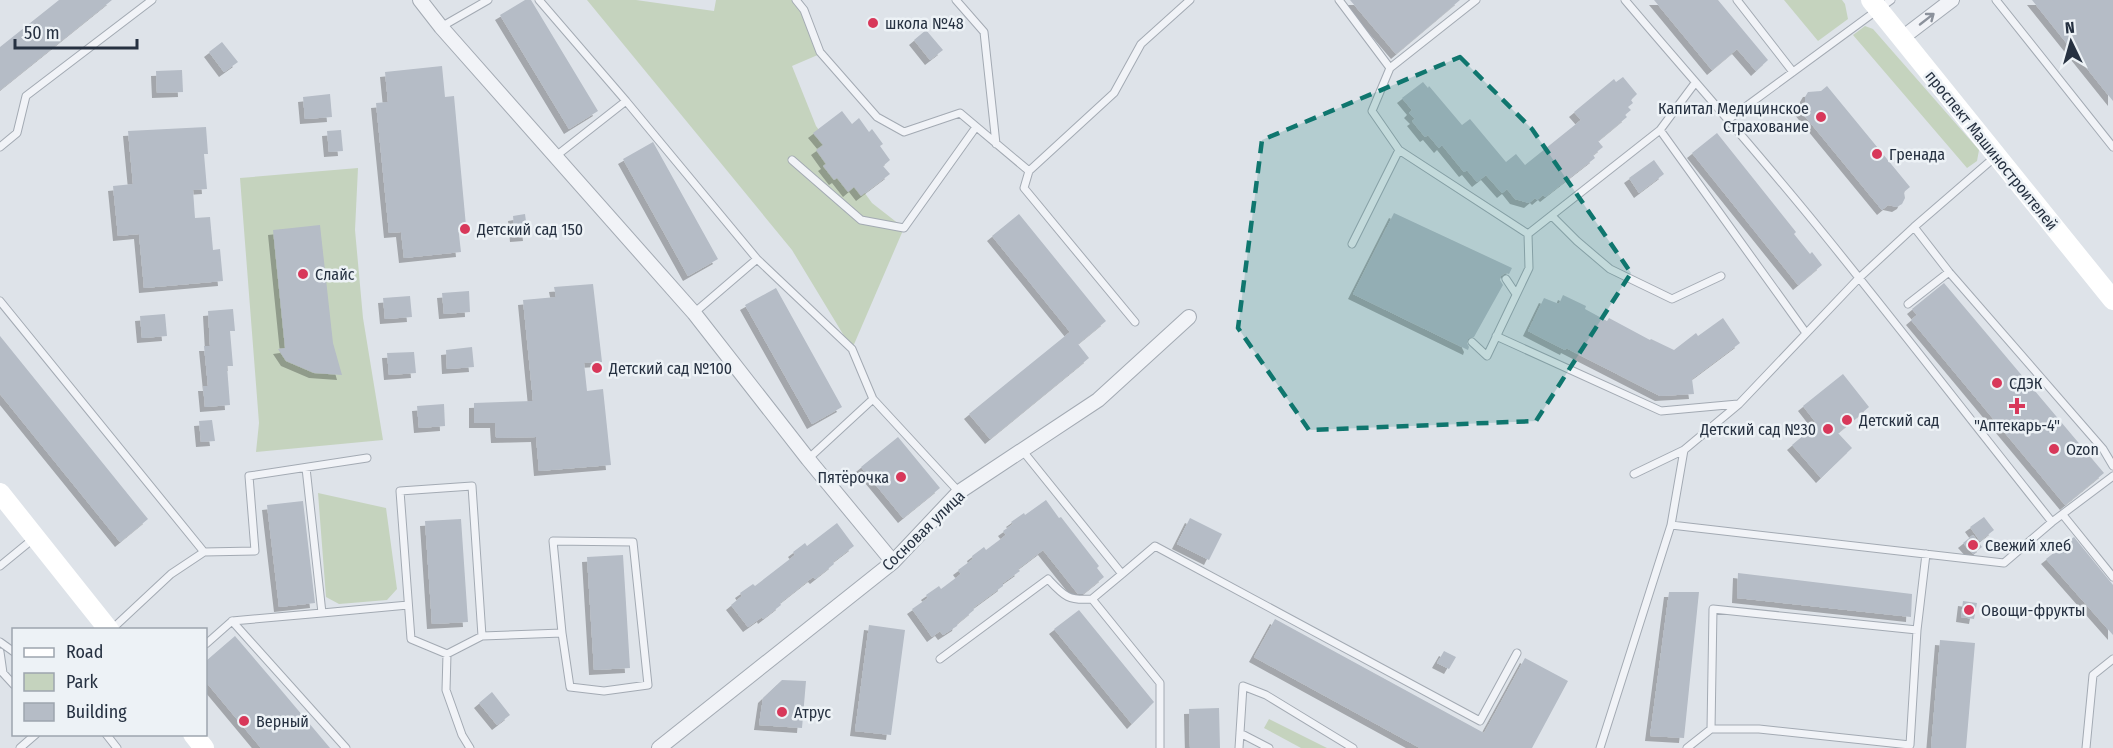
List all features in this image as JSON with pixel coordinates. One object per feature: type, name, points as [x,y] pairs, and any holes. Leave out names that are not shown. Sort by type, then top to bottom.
[{"type":"street","points":[[420,0],[441,27],[694,313],[808,459],[893,562]]},
{"type":"street","points":[[1902,38],[1952,0]]},
{"type":"street","name":"проспект Машиностроителей","points":[[1880,3],[1902,38],[2113,300]]},
{"type":"street","name":"Сосновая улица","points":[[659,748],[893,562],[960,492],[1098,400],[1189,317]]},
{"type":"street","points":[[0,493],[108,628]]},
{"type":"street","points":[[194,736],[204,748]]},
{"type":"lane","points":[[0,147],[17,133],[26,96],[152,0]]},
{"type":"lane","points":[[441,27],[488,0]]},
{"type":"lane","points":[[539,0],[626,100],[758,259],[852,349],[873,399],[960,492]]},
{"type":"lane","points":[[796,0],[804,10],[820,52],[877,117],[904,132],[960,113],[1029,171]]},
{"type":"lane","points":[[956,0],[984,32],[996,144]]},
{"type":"lane","points":[[1135,322],[1024,188],[1029,171],[1114,93],[1141,44],[1190,0]]},
{"type":"lane","points":[[1339,0],[1390,68]]},
{"type":"lane","points":[[1476,0],[1390,68],[1372,111],[1399,150],[1528,234]]},
{"type":"lane","points":[[1624,0],[1729,119],[1828,239],[2052,522]]},
{"type":"lane","points":[[1737,0],[1793,72]]},
{"type":"lane","points":[[1996,0],[2113,147]]},
{"type":"lane","points":[[1729,119],[1880,3]]},
{"type":"lane","points":[[1528,234],[1660,130],[1695,83]]},
{"type":"lane","points":[[555,157],[626,100]]},
{"type":"lane","points":[[792,160],[861,220],[904,228],[976,127]]},
{"type":"lane","points":[[1660,130],[1806,333]]},
{"type":"lane","points":[[1352,244],[1399,150]]},
{"type":"lane","points":[[1634,474],[1684,450],[1739,404],[1858,279],[1997,156]]},
{"type":"lane","points":[[1552,216],[1610,269],[1672,299],[1721,276]]},
{"type":"lane","points":[[1914,228],[1949,272],[2103,449],[2113,466]]},
{"type":"lane","points":[[1472,342],[1487,356],[1529,268],[1528,234]]},
{"type":"lane","points":[[694,313],[758,259]]},
{"type":"lane","points":[[1908,304],[1949,272]]},
{"type":"lane","points":[[1506,279],[1516,294]]},
{"type":"lane","points":[[0,301],[204,552]]},
{"type":"lane","points":[[1496,336],[1661,411],[1739,404]]},
{"type":"lane","points":[[808,459],[873,399]]},
{"type":"lane","points":[[1022,450],[1122,574]]},
{"type":"lane","points":[[1600,748],[1671,525],[1684,450]]},
{"type":"lane","points":[[112,628],[171,574],[204,552],[255,551],[249,476],[367,458]]},
{"type":"lane","points":[[306,468],[322,613]]},
{"type":"lane","points":[[1671,525],[2004,563],[2052,522],[2113,476]]},
{"type":"lane","points":[[482,636],[472,486],[400,491],[411,639],[447,654],[482,636],[562,633]]},
{"type":"lane","points":[[2063,514],[2113,577]]},
{"type":"lane","points":[[0,566],[35,537]]},
{"type":"lane","points":[[553,541],[633,542],[648,685],[604,691],[570,687],[562,633],[553,541]]},
{"type":"lane","points":[[940,659],[1048,579],[1064,597],[1076,601],[1092,599],[1155,546],[1480,721],[1517,653]]},
{"type":"lane","points":[[1687,748],[1711,729],[1759,729],[1910,745],[1917,630],[1926,554]]},
{"type":"lane","points":[[1092,599],[1160,683],[1160,748]]},
{"type":"lane","points":[[207,643],[232,621],[408,605]]},
{"type":"lane","points":[[1711,729],[1713,609],[1917,630]]},
{"type":"lane","points":[[232,621],[346,748]]},
{"type":"lane","points":[[0,652],[3,673],[12,683]]},
{"type":"lane","points":[[447,654],[446,690],[462,735],[470,748]]},
{"type":"lane","points":[[2086,748],[2093,675],[2113,659]]},
{"type":"lane","points":[[1239,748],[1243,686],[1266,695],[1353,748]]},
{"type":"lane","points":[[1240,734],[1269,748]]},
{"type":"lane","points":[[20,748],[35,736]]},
{"type":"lane","points":[[107,736],[117,748]]},
{"type":"highlighted area","points":[[1460,57],[1532,129],[1631,273],[1536,421],[1309,430],[1238,328],[1262,140]]},
{"type":"green space","points":[[587,0],[636,0],[714,11],[716,0],[796,0],[820,54],[792,66],[816,126],[872,203],[904,228],[852,349],[792,250]]},
{"type":"green space","points":[[1784,0],[1842,0],[1848,19],[1818,41]]},
{"type":"green space","points":[[1865,26],[1873,29],[1979,150],[1977,161],[1967,168],[1853,35]]},
{"type":"green space","name":"Слайс","points":[[358,168],[355,230],[363,318],[383,440],[256,452],[259,423],[240,178]]},
{"type":"green space","points":[[318,493],[386,508],[397,589],[387,600],[339,604],[326,597]]},
{"type":"green space","points":[[1269,719],[1327,748],[1301,748],[1264,728]]},
{"type":"building","points":[[59,0],[112,0],[0,90],[0,47]]},
{"type":"building","points":[[525,0],[531,0],[598,111],[569,129],[500,15]]},
{"type":"building","points":[[1350,0],[1460,0],[1396,54]]},
{"type":"building","points":[[1654,0],[1718,0],[1768,60],[1756,71],[1737,49],[1712,70]]},
{"type":"building","points":[[2032,0],[2113,0],[2113,101]]},
{"type":"building","points":[[926,30],[943,50],[930,60],[914,40]]},
{"type":"building","points":[[222,42],[238,62],[224,72],[209,52]]},
{"type":"building","points":[[442,66],[445,97],[454,96],[466,226],[458,226],[461,252],[404,258],[401,232],[389,233],[376,103],[388,102],[385,72]]},
{"type":"building","points":[[182,70],[183,92],[157,93],[156,71]]},
{"type":"building","points":[[1623,77],[1637,94],[1631,100],[1633,103],[1628,107],[1631,110],[1625,115],[1627,117],[1598,141],[1603,147],[1593,155],[1595,158],[1545,197],[1543,195],[1537,200],[1535,198],[1529,203],[1515,199],[1507,189],[1502,193],[1486,175],[1477,182],[1467,170],[1464,172],[1442,145],[1439,148],[1428,135],[1425,137],[1412,121],[1415,119],[1409,113],[1412,110],[1402,98],[1423,82],[1462,125],[1470,119],[1506,162],[1516,154],[1525,165],[1581,120],[1574,112],[1614,79],[1616,82]]},
{"type":"building","points":[[1827,86],[1910,187],[1904,192],[1905,198],[1902,204],[1897,207],[1888,205],[1882,210],[1799,109],[1805,104],[1808,92],[1821,91]]},
{"type":"building","points":[[330,94],[332,117],[305,119],[303,97]]},
{"type":"building","points":[[842,111],[852,124],[859,118],[869,132],[872,129],[883,144],[880,146],[890,160],[883,166],[890,174],[861,196],[854,187],[848,192],[837,178],[834,180],[823,166],[826,164],[816,150],[823,145],[813,133]]},
{"type":"building","points":[[206,127],[208,154],[204,154],[207,189],[193,190],[195,218],[210,217],[213,250],[220,249],[223,281],[144,288],[139,234],[118,236],[113,186],[133,184],[128,131]]},
{"type":"building","points":[[341,130],[343,151],[329,152],[327,131]]},
{"type":"building","points":[[1717,133],[1796,232],[1794,234],[1822,265],[1798,285],[1692,153]]},
{"type":"building","points":[[653,142],[718,259],[688,276],[623,159]]},
{"type":"building","points":[[1654,160],[1664,174],[1639,193],[1629,178]]},
{"type":"building","points":[[1394,213],[1512,268],[1509,274],[1505,273],[1501,276],[1500,280],[1503,285],[1474,337],[1468,339],[1468,350],[1353,294]]},
{"type":"building","points":[[525,214],[528,236],[515,237],[513,216]]},
{"type":"building","points":[[1019,214],[1106,321],[1078,344],[1089,358],[990,439],[969,414],[1070,332],[992,236]]},
{"type":"building","name":"Слайс","points":[[320,225],[333,343],[342,375],[314,373],[286,361],[278,349],[285,348],[273,230]]},
{"type":"building","points":[[1944,283],[2104,473],[2065,505],[1911,320],[1917,315],[1912,309]]},
{"type":"building","points":[[593,284],[602,362],[584,363],[587,391],[603,389],[611,465],[539,471],[536,437],[496,438],[495,423],[474,423],[474,403],[533,401],[523,300],[556,297],[554,287]]},
{"type":"building","points":[[776,288],[842,407],[812,424],[745,305]]},
{"type":"building","points":[[469,291],[470,312],[444,314],[442,293]]},
{"type":"building","points":[[1563,295],[1586,306],[1585,309],[1607,321],[1609,318],[1674,350],[1696,333],[1698,336],[1723,318],[1740,343],[1692,379],[1694,394],[1660,396],[1528,331],[1544,298],[1559,304]]},
{"type":"building","points":[[410,296],[412,317],[385,319],[383,298]]},
{"type":"building","points":[[233,309],[235,331],[230,331],[233,366],[227,366],[230,405],[205,407],[203,386],[208,386],[204,346],[210,346],[208,311]]},
{"type":"building","points":[[165,314],[167,336],[142,338],[140,316]]},
{"type":"building","points":[[0,336],[148,519],[120,542],[0,394]]},
{"type":"building","points":[[472,347],[474,367],[447,369],[446,350]]},
{"type":"building","points":[[414,352],[416,373],[389,375],[387,353]]},
{"type":"building","name":"Детский сад №30","points":[[1843,374],[1869,407],[1838,433],[1852,448],[1821,478],[1792,445],[1817,424],[1803,406]]},
{"type":"building","points":[[444,404],[445,426],[419,428],[417,406]]},
{"type":"building","points":[[212,420],[215,441],[201,442],[199,421]]},
{"type":"building","name":"Пятёрочка","points":[[898,437],[940,488],[903,518],[861,467]]},
{"type":"building","points":[[1046,500],[1099,566],[1097,568],[1104,577],[1083,594],[1078,594],[1043,550],[1018,569],[1020,571],[1003,583],[1003,586],[973,608],[974,610],[957,626],[943,635],[940,631],[932,637],[912,609],[928,598],[926,595],[939,586],[941,589],[961,574],[958,570],[973,559],[972,556],[984,547],[986,550],[1006,535],[1003,531],[1013,524],[1011,522]]},
{"type":"building","points":[[303,501],[315,603],[279,607],[267,505]]},
{"type":"building","points":[[1984,517],[1994,530],[1980,541],[1970,527]]},
{"type":"building","points":[[1190,518],[1222,534],[1209,560],[1177,544]]},
{"type":"building","points":[[461,519],[468,622],[432,624],[425,521]]},
{"type":"building","points":[[837,523],[854,546],[815,579],[813,577],[780,603],[781,605],[763,619],[762,617],[748,627],[731,605],[742,596],[740,593],[753,584],[755,586],[795,555],[793,552],[805,543],[807,546]]},
{"type":"building","name":"Свежий хлеб","points":[[1973,535],[1982,547],[1973,554],[1963,543]]},
{"type":"building","points":[[2074,537],[2113,585],[2113,635],[2046,559]]},
{"type":"building","points":[[623,555],[630,668],[594,670],[587,557]]},
{"type":"building","points":[[1738,573],[1912,594],[1911,617],[1737,598]]},
{"type":"building","points":[[1669,592],[1699,592],[1684,738],[1650,736]]},
{"type":"building","name":"Овощи-фрукты","points":[[1963,601],[1977,603],[1974,619],[1961,617]]},
{"type":"building","points":[[1079,610],[1154,702],[1132,724],[1054,629]]},
{"type":"building","points":[[1275,619],[1484,733],[1525,658],[1568,681],[1532,748],[1420,748],[1254,657]]},
{"type":"building","points":[[869,625],[905,630],[891,735],[855,731]]},
{"type":"building","points":[[235,636],[330,748],[261,748],[207,683],[207,660]]},
{"type":"building","points":[[1940,640],[1975,643],[1966,748],[1931,748]]},
{"type":"building","points":[[1444,651],[1456,657],[1449,669],[1437,663]]},
{"type":"building","name":"Атрус","points":[[782,680],[806,681],[802,728],[759,725],[763,698]]},
{"type":"building","points":[[492,692],[510,715],[497,725],[479,703]]},
{"type":"building","points":[[1219,708],[1220,748],[1190,748],[1189,709]]},
{"type":"place","name":"школа №48","points":[[873,23]]},
{"type":"place","name":"Капитал Медицинское Страхование","points":[[1821,117]]},
{"type":"place","name":"Гренада","points":[[1877,154]]},
{"type":"place","name":"Детский сад 150","points":[[465,229]]},
{"type":"place","name":"Слайс","points":[[303,274]]},
{"type":"place","name":"Детский сад №100","points":[[597,368]]},
{"type":"place","name":"СДЭК","points":[[1997,383]]},
{"type":"place","name":"\"Аптекарь-4\"","points":[[2017,406]]},
{"type":"place","name":"Детский сад","points":[[1847,420]]},
{"type":"place","name":"Детский сад №30","points":[[1828,429]]},
{"type":"place","name":"Ozon","points":[[2054,449]]},
{"type":"place","name":"Пятёрочка","points":[[901,477]]},
{"type":"place","name":"Свежий хлеб","points":[[1973,545]]},
{"type":"place","name":"Овощи-фрукты","points":[[1969,610]]},
{"type":"place","name":"Атрус","points":[[782,712]]},
{"type":"place","name":"Верный","points":[[244,721]]}]
